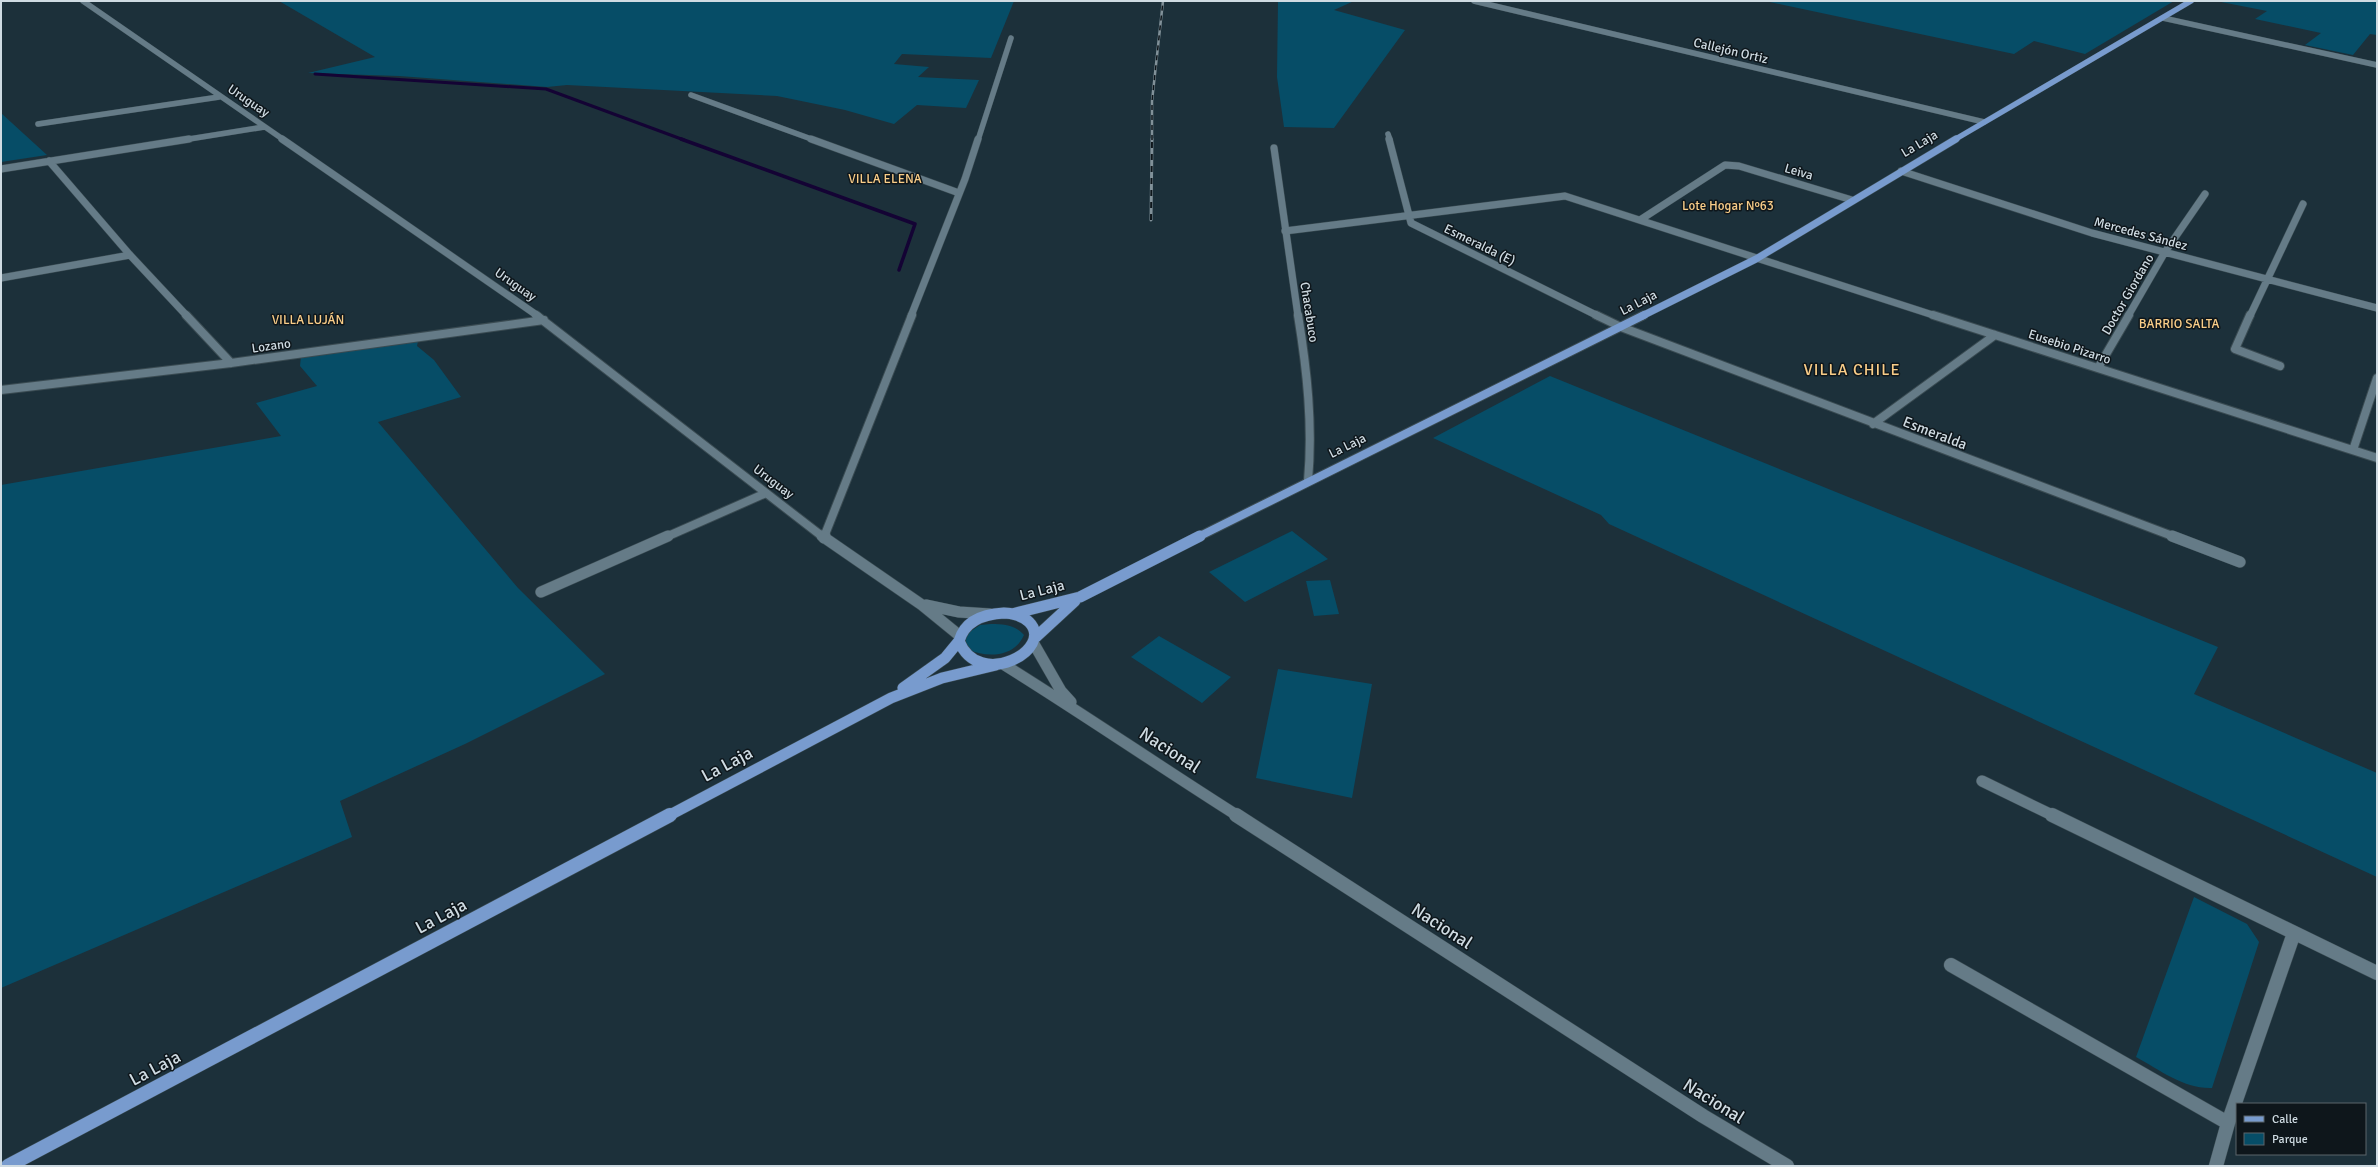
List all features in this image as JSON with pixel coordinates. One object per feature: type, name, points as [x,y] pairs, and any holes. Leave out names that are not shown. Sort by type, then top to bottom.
[{"type":"main road","name":"La Laja","points":[[1035,640],[1060,613],[1080,597],[1308,481],[1756,259],[1852,200],[2191,1]]},
{"type":"main road","name":"La Laja","points":[[1012,614],[1080,597]]},
{"type":"main road","points":[[990,614],[1012,614],[1025,619],[1033,627],[1035,640],[1023,657],[1000,665],[976,663],[963,654],[959,638],[966,626],[977,618],[990,614]]},
{"type":"main road","name":"La Laja","points":[[891,698],[945,658],[959,638]]},
{"type":"main road","name":"La Laja","points":[[8,1166],[891,698],[936,679],[964,671],[1000,665]]},
{"type":"street","name":"Uruguay","points":[[83,1],[219,97],[544,320],[824,538],[922,605],[959,638]]},
{"type":"street","name":"Callejón Ortiz","points":[[1474,1],[1984,122]]},
{"type":"street","points":[[2163,18],[2377,65]]},
{"type":"street","points":[[824,538],[959,193],[1011,38]]},
{"type":"street","points":[[690,95],[959,193]]},
{"type":"street","points":[[38,124],[219,97]]},
{"type":"street","points":[[1,169],[264,127]]},
{"type":"street","name":"Esmeralda (E)","points":[[1388,134],[1411,224],[1621,327]]},
{"type":"street","name":"Chacabuco","points":[[1274,148],[1285,231],[1304,351],[1312,445],[1308,481]]},
{"type":"street","points":[[49,161],[130,255],[231,363]]},
{"type":"street","name":"Leiva","points":[[1640,220],[1720,167],[1739,166],[1852,200]]},
{"type":"street","name":"Mercedes Sández","points":[[1901,171],[2055,222],[2377,308]]},
{"type":"street","name":"Doctor Giordano","points":[[2098,368],[2165,252],[2205,194]]},
{"type":"street","name":"Eusebio Pizarro","points":[[1408,215],[1564,196],[2377,458]]},
{"type":"street","points":[[2280,366],[2235,349],[2266,279],[2303,204]]},
{"type":"street","points":[[1285,231],[1408,215]]},
{"type":"street","points":[[1,278],[130,255]]},
{"type":"street","name":"Lozano","points":[[1,390],[231,363],[544,320]]},
{"type":"street","name":"Esmeralda","points":[[1621,327],[1873,424],[2240,562]]},
{"type":"street","points":[[1873,424],[1995,335]]},
{"type":"street","points":[[2353,450],[2377,378]]},
{"type":"street","points":[[541,592],[766,493]]},
{"type":"street","name":"Uruguay","points":[[922,605],[959,612],[990,614]]},
{"type":"street","name":"Nacional","points":[[1035,640],[1061,691],[1081,712]]},
{"type":"street","name":"Nacional","points":[[1000,665],[1081,712],[1126,744],[1703,1116],[1787,1166]]},
{"type":"street","points":[[1982,781],[2377,973]]},
{"type":"street","points":[[2216,1166],[2228,1123],[2294,933]]},
{"type":"street","points":[[1951,965],[2228,1123]]},
{"type":"green space","points":[[279,1],[1014,1],[991,58],[902,54],[894,64],[929,67],[918,77],[979,80],[966,108],[917,105],[894,124],[845,110],[777,96],[567,85],[547,87],[399,76],[308,73],[375,57]]},
{"type":"green space","points":[[1278,1],[1354,1],[1334,10],[1405,30],[1334,128],[1284,127],[1277,77]]},
{"type":"green space","points":[[1765,1],[2174,1],[2085,54],[2034,41],[2014,54]]},
{"type":"green space","points":[[2216,1],[2377,1],[2377,35],[2370,34],[2353,55],[2305,45],[2321,33],[2255,19],[2267,11]]},
{"type":"green space","points":[[1,113],[47,155],[1,162]]},
{"type":"green space","points":[[418,341],[417,346],[434,360],[461,397],[378,422],[518,588],[605,674],[465,744],[340,801],[352,837],[1,988],[1,485],[281,436],[256,403],[317,386],[300,366],[301,356]]},
{"type":"green space","points":[[1550,376],[2218,647],[2194,694],[2377,773],[2377,877],[1609,524],[1601,515],[1433,438]]},
{"type":"green space","points":[[1292,531],[1328,559],[1245,602],[1209,572]]},
{"type":"green space","points":[[1330,580],[1339,614],[1314,616],[1306,581]]},
{"type":"green space","points":[[991,624],[1009,626],[1017,629],[1024,635],[1014,648],[999,654],[983,654],[966,649],[965,635],[980,625]]},
{"type":"green space","points":[[1159,636],[1231,677],[1202,703],[1131,657]]},
{"type":"green space","points":[[1278,669],[1372,684],[1352,798],[1256,778]]},
{"type":"green space","points":[[2194,897],[2247,924],[2259,942],[2212,1088],[2192,1085],[2172,1078],[2136,1057]]},
{"type":"waterway","points":[[315,74],[546,89],[684,140]]},
{"type":"waterway","points":[[681,139],[915,224],[899,270]]},
{"type":"railway","points":[[1152,139],[1152,101],[1163,1]]},
{"type":"railway","points":[[1151,220],[1152,139]]},
{"type":"district","name":"VILLA ELENA","points":[[885,178]]},
{"type":"district","name":"Lote Hogar Nº63","points":[[1728,205]]},
{"type":"district","name":"VILLA LUJÁN","points":[[308,319]]},
{"type":"district","name":"BARRIO SALTA","points":[[2179,323]]},
{"type":"district","name":"VILLA CHILE","points":[[1852,369]]}]
